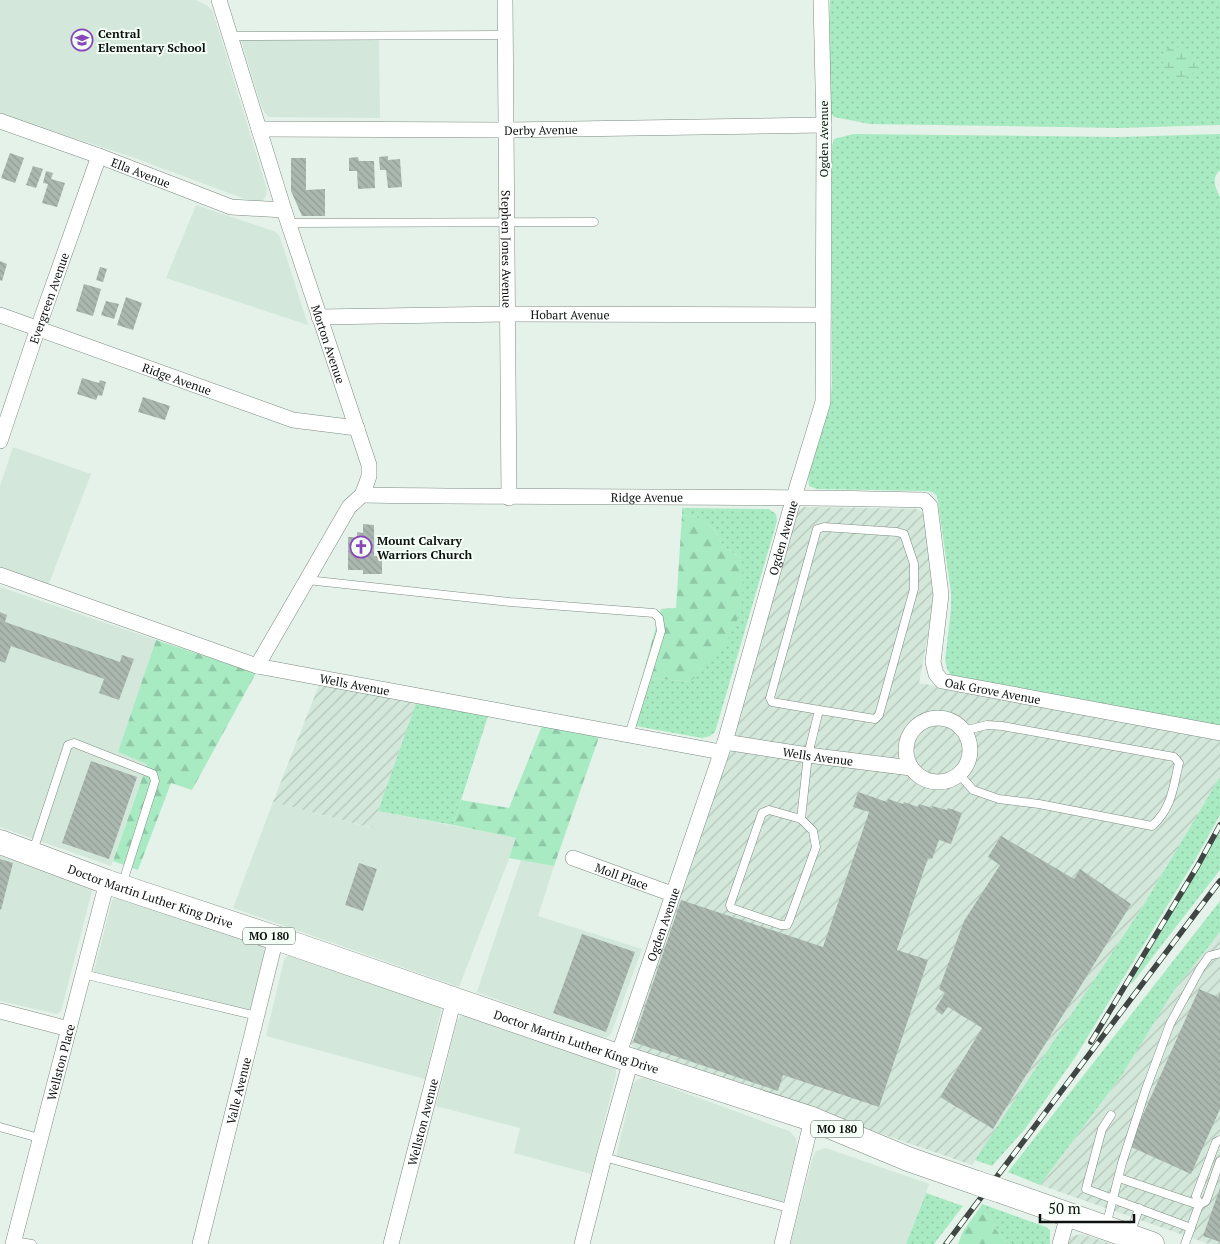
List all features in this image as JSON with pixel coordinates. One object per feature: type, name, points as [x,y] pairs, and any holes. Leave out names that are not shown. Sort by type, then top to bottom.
[{"type":"main road","name":"Doctor Martin Luther King Drive","points":[[0,842],[114,884],[625,1058],[812,1119],[908,1159],[1152,1244]]},
{"type":"street","name":"Morton Avenue","points":[[219,0],[286,217],[369,466],[369,476],[362,495],[349,507],[257,666]]},
{"type":"street","name":"Stephen Jones Avenue","points":[[505,0],[509,498]]},
{"type":"street","name":"Ogden Avenue","points":[[582,1244],[604,1158],[625,1058],[672,894],[723,747],[823,402],[824,125],[821,0]]},
{"type":"street","name":"Ella Avenue","points":[[0,121],[99,156],[231,207],[286,217]]},
{"type":"street","name":"Derby Avenue","points":[[259,129],[506,130],[824,125]]},
{"type":"street","name":"Evergreen Avenue","points":[[0,441],[99,156]]},
{"type":"street","name":"Hobart Avenue","points":[[319,317],[507,314],[823,315]]},
{"type":"street","name":"Ridge Avenue","points":[[0,315],[293,420],[357,428]]},
{"type":"street","name":"Ridge Avenue","points":[[362,495],[509,498],[794,497],[924,500],[930,506]]},
{"type":"street","name":"Oak Grove Avenue","points":[[930,506],[941,595],[932,662],[936,674],[942,681],[1220,733]]},
{"type":"street","name":"Wells Avenue","points":[[0,575],[257,666],[630,735],[911,768]]},
{"type":"street","points":[[941,718],[951,721],[964,731],[970,745],[970,756],[966,766],[959,774],[950,780],[939,782],[919,776],[911,768],[907,758],[907,743],[914,729],[922,723],[931,719],[941,718]]},
{"type":"street","name":"Moll Place","points":[[573,858],[672,894]]},
{"type":"street","name":"Wellston Place","points":[[13,1242],[83,974],[114,884]]},
{"type":"street","name":"Valle Avenue","points":[[200,1244],[276,938]]},
{"type":"street","name":"Wellston Avenue","points":[[391,1244],[454,999]]},
{"type":"street","points":[[0,1011],[69,1029]]},
{"type":"street","points":[[782,1244],[792,1209],[812,1119]]},
{"type":"street","points":[[1060,1244],[1068,1215]]},
{"type":"lane","points":[[230,36],[505,35]]},
{"type":"lane","points":[[286,217],[594,222]]},
{"type":"lane","points":[[824,527],[904,534],[914,564],[914,589],[879,714],[875,719],[819,710],[772,702],[770,698],[817,529],[824,527]]},
{"type":"lane","points":[[307,580],[510,602],[654,613],[659,618],[661,631],[630,735]]},
{"type":"lane","points":[[801,819],[808,755],[819,710]]},
{"type":"lane","points":[[959,774],[973,790],[999,799],[1039,804],[1152,826],[1168,807],[1179,763],[1174,757],[1002,726],[987,725],[964,731]]},
{"type":"lane","points":[[32,854],[68,745],[74,743],[153,774],[155,781],[144,815],[114,884]]},
{"type":"lane","points":[[769,810],[801,819],[813,831],[816,847],[787,925],[781,925],[731,908],[730,905],[762,814],[769,810]]},
{"type":"lane","points":[[1105,1228],[1122,1163],[1170,1024],[1209,956],[1220,953]]},
{"type":"lane","points":[[83,974],[257,1016]]},
{"type":"lane","points":[[1111,1115],[1102,1129],[1086,1189],[1190,1228]]},
{"type":"lane","points":[[0,1127],[39,1138]]},
{"type":"lane","points":[[1199,1205],[1196,1196],[1216,1142],[1220,1140]]},
{"type":"lane","points":[[604,1158],[792,1209]]},
{"type":"lane","points":[[1185,1244],[1199,1205],[1206,1201],[1220,1161]]},
{"type":"lane","points":[[1119,1178],[1199,1205]]},
{"type":"lane","points":[[1129,1236],[1139,1208]]},
{"type":"lane","points":[[13,1242],[32,1244]]},
{"type":"shaded area","points":[[0,0],[196,0],[208,6],[213,12],[267,189],[266,196],[262,201],[253,202],[132,157],[0,114]]},
{"type":"shaded area","points":[[379,38],[380,118],[269,117],[261,105],[241,40]]},
{"type":"shaded area","points":[[196,205],[276,232],[280,237],[308,325],[166,278]]},
{"type":"shaded area","points":[[13,447],[91,474],[48,586],[0,569],[0,486]]},
{"type":"shaded area","points":[[803,507],[917,509],[924,513],[934,602],[919,683],[1220,738],[1220,777],[1143,906],[972,1165],[635,1049],[631,1044],[630,1035],[723,764],[798,511]]},
{"type":"shaded area","points":[[0,587],[156,640],[119,751],[147,763],[111,866],[0,827]]},
{"type":"shaded area","points":[[319,685],[416,703],[372,828],[273,802]]},
{"type":"shaded area","points":[[273,802],[371,828],[378,811],[517,838],[459,987],[233,908]]},
{"type":"shaded area","points":[[0,854],[92,886],[61,1011],[57,1014],[0,1001]]},
{"type":"shaded area","points":[[521,860],[554,866],[538,916],[642,949],[611,1034],[606,1038],[477,992]]},
{"type":"shaded area","points":[[116,896],[260,944],[264,947],[265,953],[250,1012],[93,974],[112,901]]},
{"type":"shaded area","points":[[1220,932],[1220,1244],[1209,1244],[1040,1185],[1122,1075],[1173,990]]},
{"type":"shaded area","points":[[289,954],[440,1006],[441,1011],[425,1079],[266,1036],[284,960]]},
{"type":"shaded area","points":[[467,1015],[612,1064],[616,1069],[591,1174],[514,1153],[520,1128],[436,1106],[457,1021],[461,1016]]},
{"type":"shaded area","points":[[644,1078],[789,1131],[796,1138],[797,1148],[783,1203],[616,1158],[633,1084],[638,1079]]},
{"type":"shaded area","points":[[826,1148],[929,1184],[906,1244],[790,1244],[813,1157],[816,1151]]},
{"type":"shaded area","points":[[1082,1234],[1112,1244],[1065,1244],[1072,1236]]},
{"type":"green space","points":[[830,0],[1220,0],[1220,125],[1120,128],[870,124],[834,117],[830,112],[829,104]]},
{"type":"green space","points":[[1184,47],[1195,60],[1196,71],[1177,79],[1165,69],[1163,53],[1169,48]]},
{"type":"green space","points":[[853,134],[1119,137],[1220,134],[1220,170],[1216,176],[1215,186],[1220,197],[1220,727],[951,675],[945,660],[951,593],[937,496],[933,492],[925,491],[817,489],[809,486],[810,469],[827,414],[832,386],[832,146],[834,139]]},
{"type":"green space","points":[[682,508],[769,509],[776,514],[777,521],[715,732],[710,736],[702,738],[630,725],[642,677],[690,682],[742,559],[723,546],[714,529],[696,517],[682,515]]},
{"type":"green space","points":[[682,515],[696,517],[714,529],[723,546],[742,559],[743,596],[735,625],[730,636],[716,655],[690,682],[642,677],[661,609],[676,608]]},
{"type":"green space","points":[[156,640],[256,673],[192,790],[171,783],[138,870],[113,861],[147,764],[118,752]]},
{"type":"green space","points":[[416,703],[488,716],[453,825],[378,811]]},
{"type":"green space","points":[[542,726],[599,737],[554,866],[509,858],[516,838],[453,825],[461,800],[509,808]]},
{"type":"green space","points":[[1220,777],[1220,815],[1195,860],[1076,1056],[1025,1129],[992,1166],[975,1160],[1143,906]]},
{"type":"green space","points":[[1220,831],[1220,870],[1129,985]]},
{"type":"green space","points":[[1220,901],[1220,932],[1174,990],[1122,1075],[1040,1185],[1008,1172]]},
{"type":"green space","points":[[926,1193],[963,1206],[934,1244],[906,1244]]},
{"type":"green space","points":[[982,1204],[1046,1227],[1050,1230],[1050,1244],[1008,1244],[996,1230],[992,1220],[979,1209]]},
{"type":"green space","points":[[979,1209],[992,1220],[996,1230],[1008,1244],[958,1244],[963,1231]]},
{"type":"building","points":[[10,153],[24,158],[15,183],[1,178]]},
{"type":"building","points":[[388,156],[388,160],[400,159],[402,187],[388,188],[386,170],[380,170],[379,157]]},
{"type":"building","points":[[358,157],[359,161],[374,161],[375,188],[358,189],[357,171],[349,171],[349,158]]},
{"type":"building","points":[[291,158],[306,158],[306,190],[325,189],[325,216],[302,216],[291,191]]},
{"type":"building","points":[[33,166],[43,169],[36,188],[26,185]]},
{"type":"building","points":[[46,171],[53,173],[51,179],[65,183],[57,207],[42,203],[48,184],[43,183]]},
{"type":"building","points":[[0,261],[7,264],[2,281],[0,280]]},
{"type":"building","points":[[100,267],[107,269],[103,282],[96,280]]},
{"type":"building","points":[[84,284],[101,289],[93,316],[76,311]]},
{"type":"building","points":[[126,297],[142,303],[133,330],[117,325]]},
{"type":"building","points":[[106,301],[119,304],[114,319],[101,315]]},
{"type":"building","points":[[82,378],[99,383],[100,380],[106,382],[102,396],[98,395],[96,400],[77,394]]},
{"type":"building","points":[[143,397],[170,406],[165,420],[138,412]]},
{"type":"building","name":"Mount Calvary Warriors Church","points":[[363,524],[374,525],[374,556],[382,557],[382,574],[363,574],[363,570],[348,570],[348,537],[357,537],[357,532],[363,533]]},
{"type":"building","points":[[0,612],[7,615],[5,622],[120,662],[122,655],[134,659],[119,700],[99,693],[104,679],[11,646],[5,663],[0,661]]},
{"type":"building","points":[[91,761],[137,777],[109,859],[62,843]]},
{"type":"building","points":[[858,792],[887,802],[888,799],[918,807],[919,804],[932,808],[932,806],[947,810],[948,808],[962,813],[951,844],[939,840],[932,859],[928,858],[897,950],[928,960],[879,1107],[783,1075],[778,1091],[633,1042],[681,900],[823,947],[869,812],[853,807]]},
{"type":"building","points":[[1001,836],[1074,879],[1080,869],[1131,904],[993,1129],[940,1097],[982,1028],[948,1007],[942,1015],[935,1009],[945,993],[939,989],[964,921],[1000,865],[988,857]]},
{"type":"building","points":[[0,859],[13,863],[1,910],[0,909]]},
{"type":"building","points":[[359,863],[377,869],[363,911],[345,905]]},
{"type":"building","points":[[582,934],[635,952],[606,1032],[553,1013]]},
{"type":"building","points":[[1199,989],[1218,997],[1220,993],[1220,1109],[1191,1174],[1129,1146]]},
{"type":"building","points":[[1220,1188],[1220,1242],[1203,1236]]},
{"type":"railway","points":[[1091,1042],[1197,867],[1220,825]]},
{"type":"railway","points":[[946,1244],[1220,881]]},
{"type":"place","name":"Central Elementary School","points":[[82,40]]},
{"type":"place","name":"Mount Calvary Warriors Church","points":[[361,547]]}]
